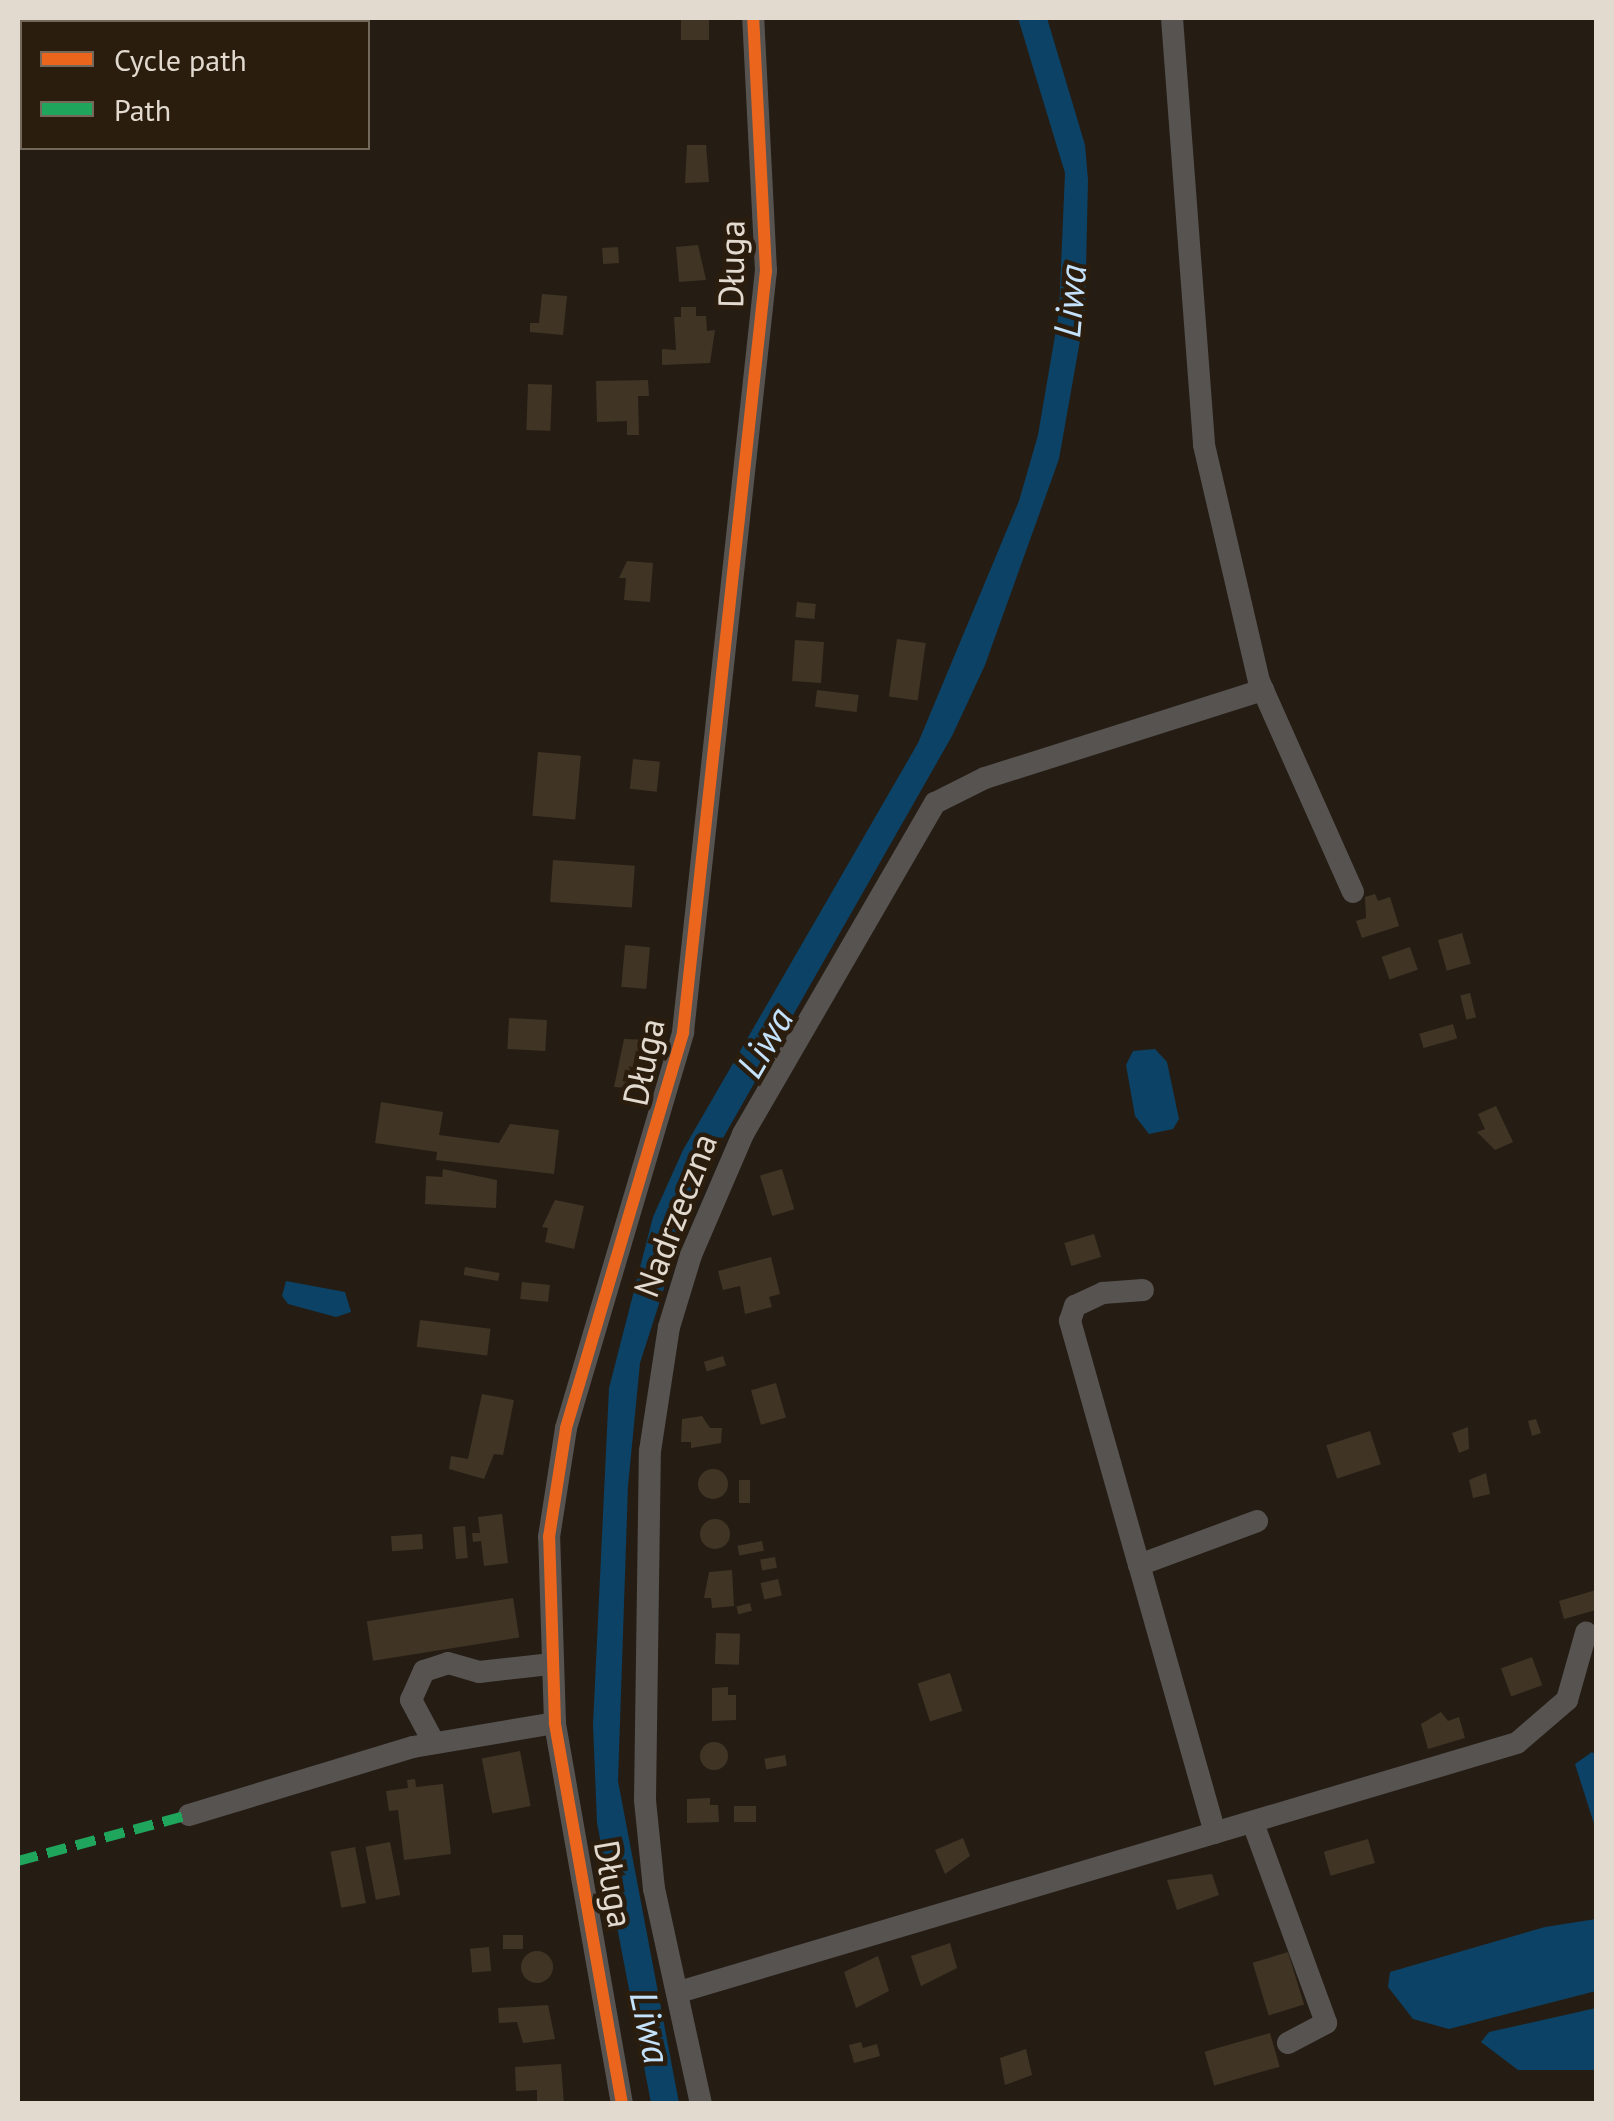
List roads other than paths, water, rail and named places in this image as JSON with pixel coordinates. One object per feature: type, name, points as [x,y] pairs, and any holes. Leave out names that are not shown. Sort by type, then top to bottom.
[{"type":"street","name":"Długa","points":[[622,2104],[555,1723],[550,1664],[550,1537],[566,1428],[683,1032],[766,271],[753,18]]},
{"type":"street","points":[[1172,18],[1204,444],[1263,690],[1353,892]]},
{"type":"street","name":"Nadrzeczna","points":[[701,2104],[654,1889],[645,1800],[650,1451],[669,1327],[690,1255],[744,1134],[935,803],[984,778],[1263,690]]},
{"type":"street","points":[[1143,1290],[1103,1293],[1075,1306],[1070,1321],[1215,1833]]},
{"type":"street","points":[[1139,1565],[1257,1521]]},
{"type":"street","points":[[679,1992],[1517,1743],[1567,1700],[1586,1632]]},
{"type":"street","points":[[434,1743],[411,1700],[424,1671],[448,1663],[479,1672],[550,1664]]},
{"type":"street","points":[[189,1815],[434,1743],[555,1723]]},
{"type":"street","points":[[1253,1823],[1326,2023],[1288,2043]]},
{"type":"water","name":"Liwa","points":[[1018,18],[1047,18],[1085,145],[1085,312],[1059,459],[985,665],[952,736],[698,1182],[640,1363],[628,1486],[618,1781],[679,2103],[651,2103],[597,1823],[593,1725],[609,1388],[653,1217],[683,1150],[918,743],[1019,501],[1038,435],[1059,312],[1065,173]]},
{"type":"water","points":[[1155,1049],[1167,1062],[1179,1119],[1173,1129],[1149,1134],[1135,1116],[1126,1065],[1133,1051]]},
{"type":"water","points":[[286,1281],[345,1292],[351,1312],[336,1317],[288,1304],[282,1296]]},
{"type":"water","points":[[1592,1752],[1596,1756],[1596,1830],[1575,1764]]},
{"type":"water","points":[[1596,1919],[1596,1991],[1449,2029],[1413,2019],[1388,1987],[1390,1972],[1545,1927]]},
{"type":"water","points":[[1596,2008],[1596,2070],[1518,2070],[1481,2042],[1489,2032]]}]
